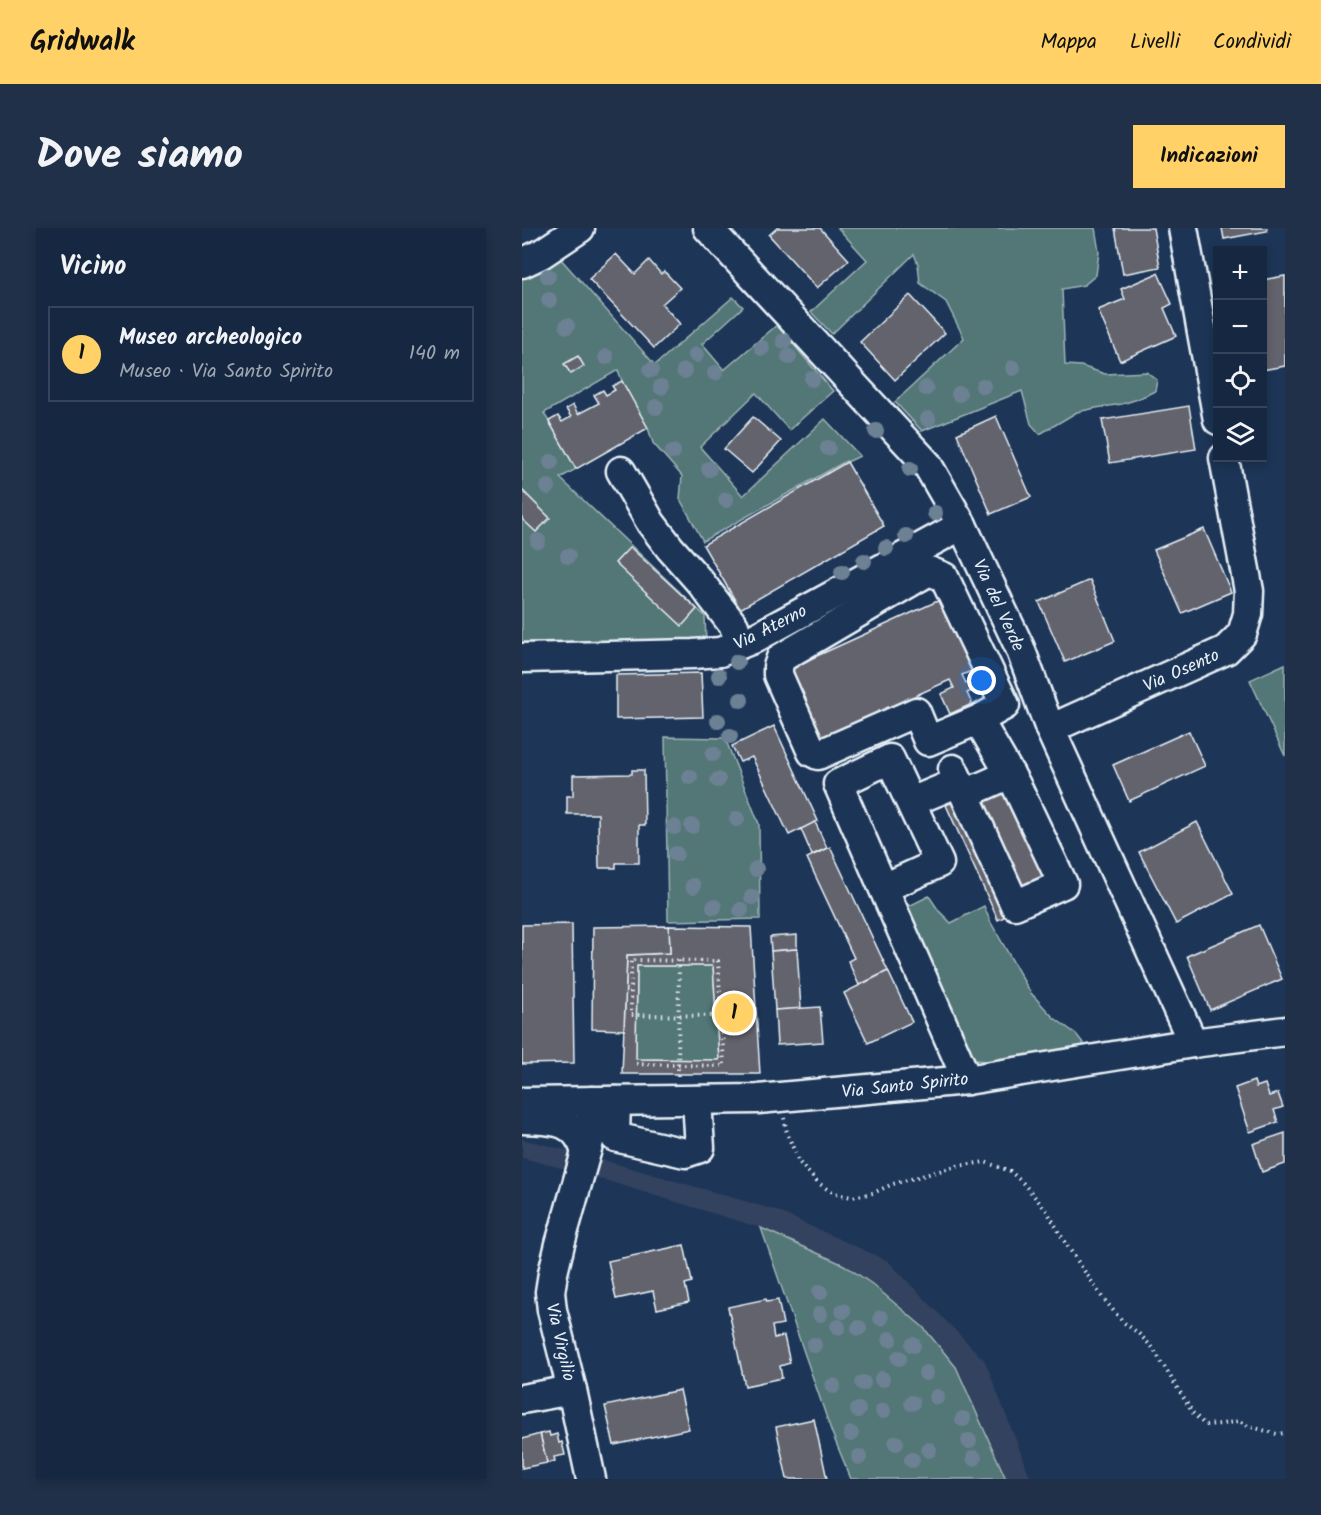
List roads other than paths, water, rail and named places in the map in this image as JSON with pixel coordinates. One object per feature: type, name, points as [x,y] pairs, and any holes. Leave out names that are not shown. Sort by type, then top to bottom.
[{"type":"street","points":[[522,263],[541,254],[580,228]]},
{"type":"street","name":"Via del Verde","points":[[708,228],[927,464],[962,525],[1020,648],[1050,729],[1193,1044]]},
{"type":"street","points":[[1183,228],[1216,408]]},
{"type":"street","name":"Via Osento","points":[[1050,729],[1226,651],[1242,634],[1248,614],[1250,591],[1225,462]]},
{"type":"street","points":[[621,471],[651,523],[734,626],[740,644]]},
{"type":"street","name":"Via Aterno","points":[[522,658],[720,652],[753,639],[962,525]]},
{"type":"street","points":[[929,571],[944,577],[1005,705],[980,718],[928,741],[916,712],[818,755],[812,752],[778,675],[778,667],[781,658],[929,571]]},
{"type":"street","points":[[959,782],[1015,905],[1062,884],[1010,774],[982,726],[980,718]]},
{"type":"street","points":[[884,888],[939,862],[890,759],[838,784],[967,1080]]},
{"type":"street","points":[[911,802],[959,782],[1010,774]]},
{"type":"street","name":"Via Santo Spirito","points":[[522,1102],[758,1099],[967,1080],[1285,1031]]},
{"type":"street","points":[[604,1101],[615,1137],[686,1154],[700,1148],[697,1100]]},
{"type":"street","name":"Via Virgilio","points":[[591,1479],[552,1310],[550,1292],[560,1244],[586,1152],[604,1101]]},
{"type":"street","points":[[522,1119],[560,1121],[569,1125],[583,1141],[586,1152]]},
{"type":"street","points":[[522,1400],[572,1390]]},
{"type":"place","name":"Museo archeologico","points":[[734,1013]]}]
